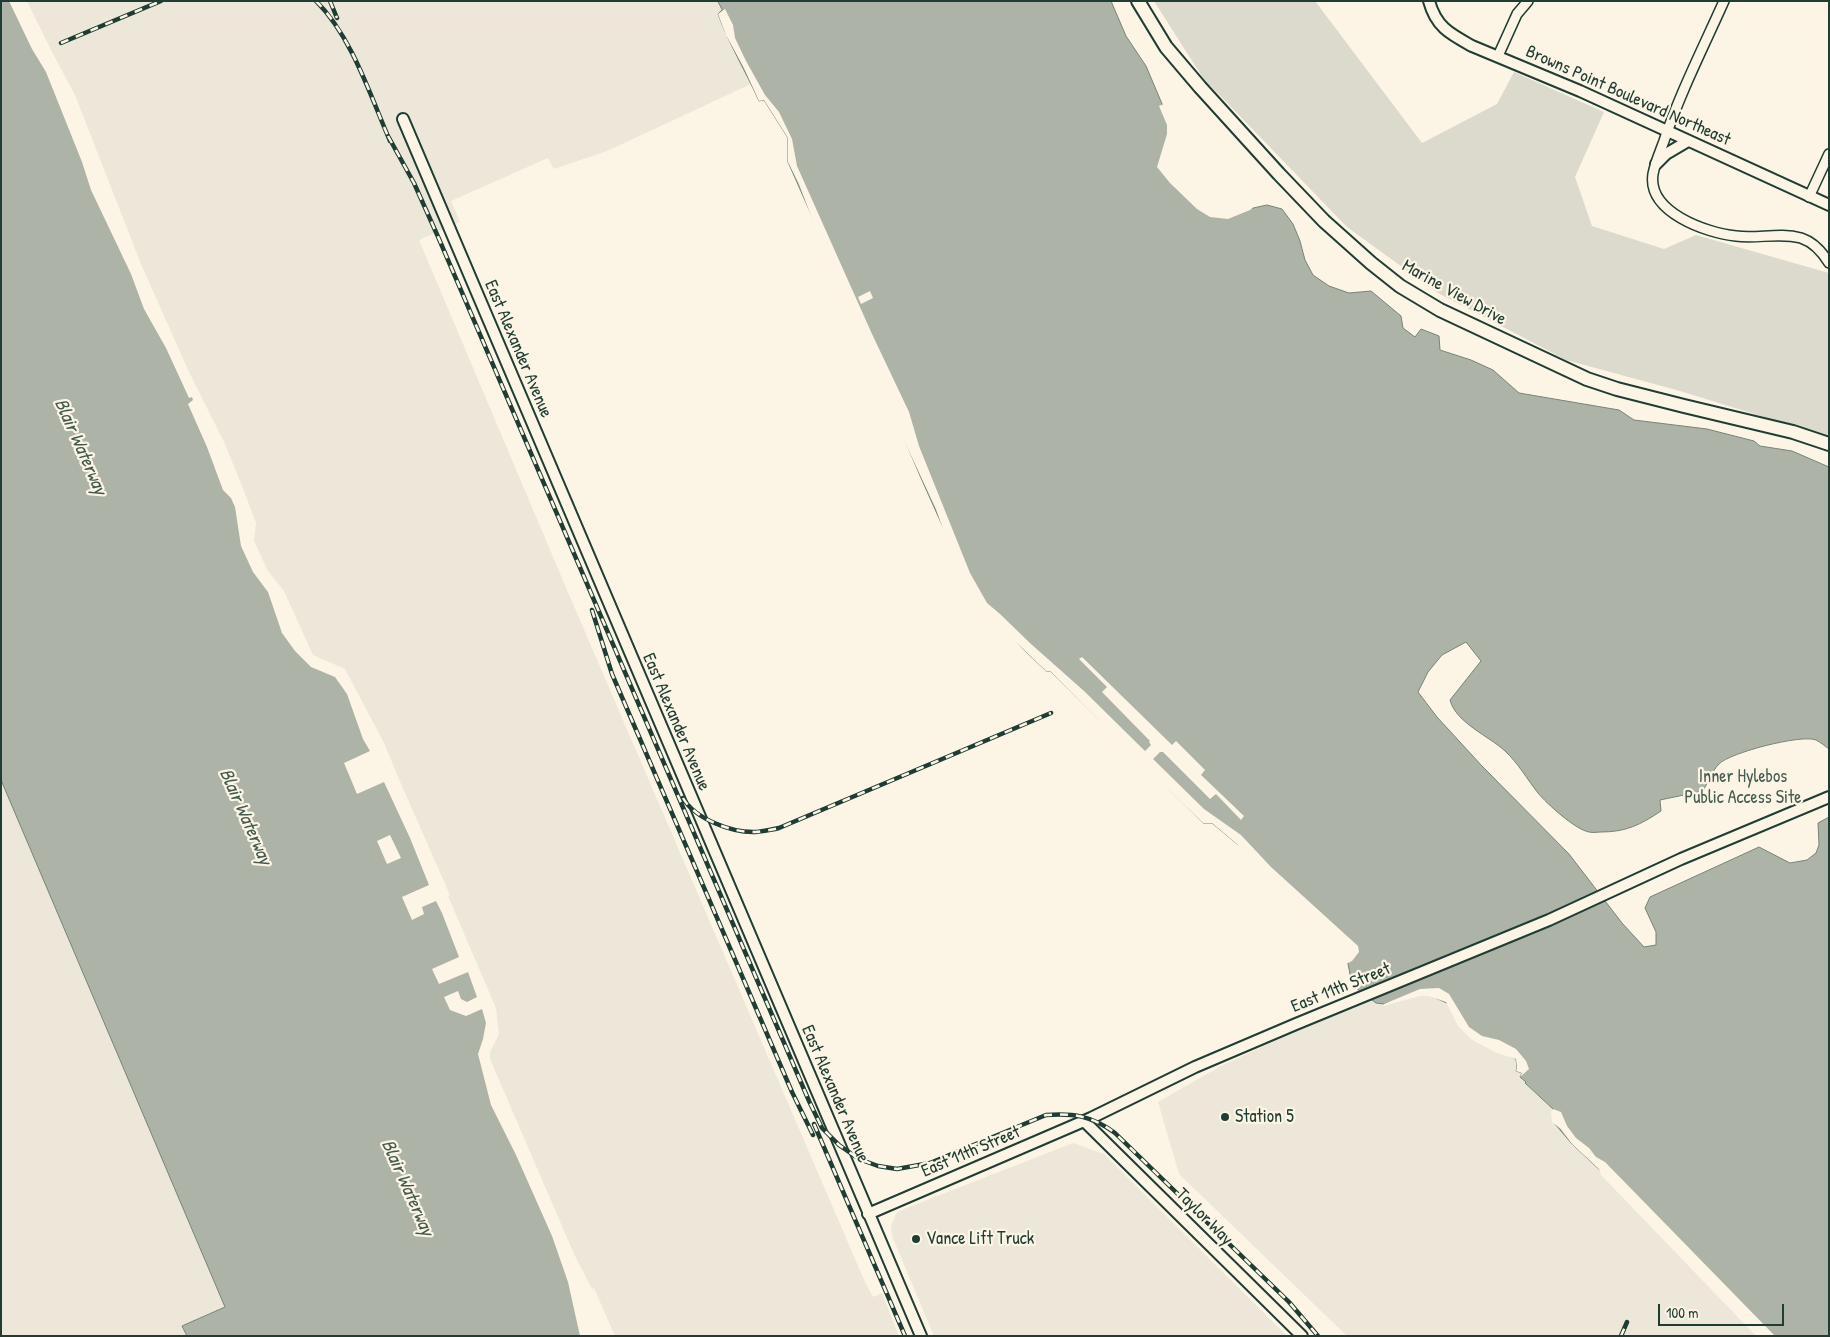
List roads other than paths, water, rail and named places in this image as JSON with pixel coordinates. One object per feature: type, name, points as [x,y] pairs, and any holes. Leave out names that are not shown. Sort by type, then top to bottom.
[{"type":"main road","name":"Marine View Drive","points":[[1138,1],[1166,47],[1279,174],[1324,221],[1400,286],[1440,310],[1587,379],[1617,389],[1793,432],[1829,444]]},
{"type":"street","name":"Browns Point Boulevard Northeast","points":[[1429,1],[1431,10],[1443,29],[1472,46],[1572,87],[1829,205]]},
{"type":"street","points":[[1498,56],[1514,19],[1528,1]]},
{"type":"street","points":[[1724,1],[1672,117],[1656,164],[1652,183],[1655,193],[1663,205],[1679,216],[1710,229],[1735,236],[1793,236],[1803,239],[1822,253],[1829,263]]},
{"type":"street","name":"East Alexander Avenue","points":[[403,119],[921,1336]]},
{"type":"street","points":[[1656,164],[1666,154],[1688,141]]},
{"type":"street","points":[[1809,197],[1829,154]]},
{"type":"street","name":"East 11th Street","points":[[868,1214],[1084,1121],[1195,1068],[1332,1009],[1549,920],[1681,859],[1829,797]]},
{"type":"street","name":"Taylor Way","points":[[1084,1121],[1302,1336]]},
{"type":"water","name":"Blair Waterway","points":[[1,1],[25,1],[97,157],[252,542],[312,657],[342,669],[494,1008],[487,1051],[488,1064],[600,1336],[187,1336],[182,1326],[225,1307],[1,780]]},
{"type":"water","points":[[718,1],[1111,1],[1126,36],[1146,66],[1171,125],[1164,162],[1166,173],[1205,211],[1221,215],[1267,205],[1282,209],[1293,224],[1305,260],[1313,275],[1329,286],[1349,293],[1371,291],[1401,316],[1403,328],[1415,337],[1421,329],[1439,336],[1440,350],[1471,360],[1493,370],[1519,393],[1619,410],[1634,420],[1707,429],[1754,441],[1760,446],[1792,451],[1829,467],[1829,749],[1816,740],[1808,739],[1781,742],[1750,750],[1719,764],[1703,791],[1660,800],[1661,811],[1632,827],[1610,832],[1590,832],[1577,827],[1555,810],[1538,793],[1510,756],[1466,722],[1453,708],[1450,700],[1481,661],[1466,642],[1442,655],[1428,672],[1418,692],[1437,717],[1482,766],[1569,854],[1622,923],[1644,947],[1656,945],[1656,932],[1645,908],[1650,897],[1759,847],[1790,863],[1807,860],[1816,853],[1819,845],[1818,823],[1829,817],[1829,1336],[1760,1336],[1602,1172],[1572,1144],[1555,1124],[1553,1109],[1525,1083],[1520,1077],[1522,1073],[1516,1071],[1516,1059],[1473,1037],[1449,1004],[1429,995],[1415,995],[1384,1004],[1376,1003],[1356,988],[1351,979],[1345,949],[1243,849],[1212,823],[1203,823],[1050,671],[1046,671],[1022,648],[971,590],[903,436],[897,409],[788,162],[788,138],[764,100],[759,101],[722,25],[718,14],[722,10]]},
{"type":"railway","points":[[61,43],[161,1]]},
{"type":"railway","points":[[316,1],[329,15],[350,49],[390,141]]},
{"type":"railway","points":[[330,1],[337,18]]},
{"type":"railway","points":[[388,136],[414,183],[439,239],[822,1128],[839,1145],[859,1159],[878,1166],[897,1169],[930,1163],[1046,1115],[1074,1115],[1090,1119],[1115,1133],[1289,1302],[1318,1336]]},
{"type":"railway","points":[[592,610],[612,674],[792,1092],[813,1135]]},
{"type":"railway","points":[[683,798],[696,812],[726,827],[746,832],[776,829],[1051,713]]},
{"type":"railway","points":[[814,1124],[905,1336]]},
{"type":"railway","points":[[1621,1336],[1627,1322]]},
{"type":"place","name":"Station 5","points":[[1225,1117]]},
{"type":"place","name":"Vance Lift Truck","points":[[916,1239]]},
{"type":"park label","name":"Inner Hylebos Public Access Site","points":[[1743,788]]}]
